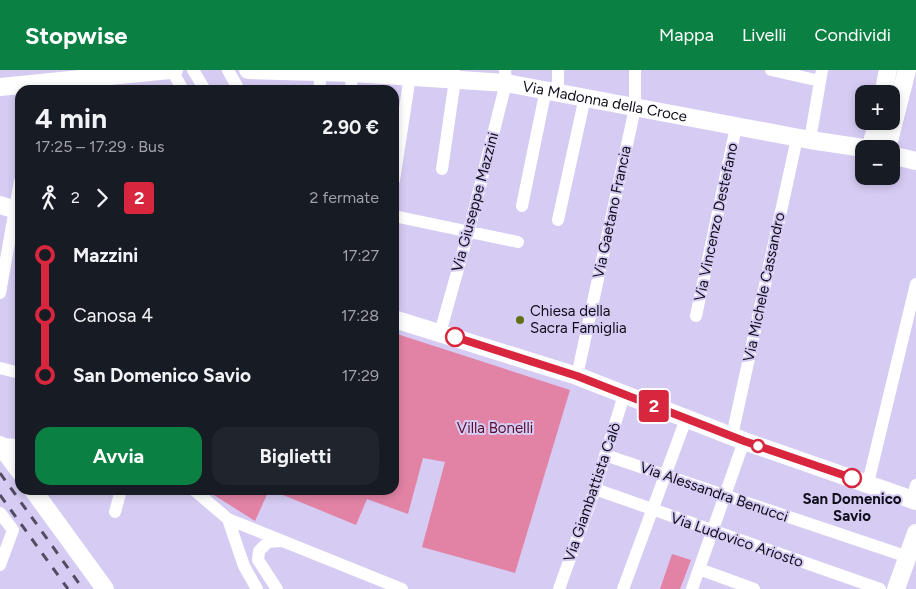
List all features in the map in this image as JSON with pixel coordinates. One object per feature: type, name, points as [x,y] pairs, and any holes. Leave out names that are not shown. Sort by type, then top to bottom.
[{"type":"street","points":[[40,85],[73,75],[92,84],[123,72],[170,70]]},
{"type":"street","points":[[176,70],[175,76],[180,85]]},
{"type":"street","points":[[193,70],[202,85]]},
{"type":"street","points":[[228,70],[236,85]]},
{"type":"street","name":"Via Madonna della Croce","points":[[248,70],[299,71],[320,82],[352,78],[410,76],[506,77],[552,90],[635,108],[803,139],[855,145]]},
{"type":"street","points":[[522,206],[558,70]]},
{"type":"street","name":"Via Gaetano Francia","points":[[577,376],[635,108],[635,70]]},
{"type":"street","points":[[771,70],[821,76]]},
{"type":"street","points":[[886,85],[888,70]]},
{"type":"street","points":[[883,140],[907,70]]},
{"type":"street","points":[[442,169],[454,75]]},
{"type":"street","points":[[399,148],[410,76]]},
{"type":"street","name":"Via Michele Cassandro","points":[[692,589],[724,496],[803,139],[821,76]]},
{"type":"street","name":"Via Giuseppe Mazzini","points":[[440,332],[469,230],[506,77]]},
{"type":"street","points":[[0,87],[15,87]]},
{"type":"street","points":[[558,220],[585,97]]},
{"type":"street","name":"Via Vincenzo Destefano","points":[[696,316],[736,127]]},
{"type":"street","name":"Via Madonna della Croce","points":[[900,155],[916,161]]},
{"type":"street","points":[[0,293],[7,262],[12,209]]},
{"type":"street","points":[[399,217],[469,230],[518,242]]},
{"type":"street","points":[[7,262],[15,264]]},
{"type":"street","points":[[868,483],[916,284]]},
{"type":"street","points":[[399,320],[577,376],[738,438],[868,483],[915,495]]},
{"type":"street","points":[[0,368],[15,372]]},
{"type":"street","name":"Via Giambattista Calò","points":[[559,589],[595,489],[624,395]]},
{"type":"street","points":[[623,589],[686,419]]},
{"type":"street","points":[[0,445],[15,445]]},
{"type":"street","points":[[0,445],[15,465]]},
{"type":"street","name":"Via Alessandra Benucci","points":[[605,455],[908,557]]},
{"type":"street","name":"Via Ludovico Ariosto","points":[[595,489],[880,589]]},
{"type":"street","points":[[37,495],[105,589]]},
{"type":"street","points":[[115,512],[120,495]]},
{"type":"street","points":[[200,495],[228,519],[402,589]]},
{"type":"street","points":[[0,513],[13,530],[0,565]]},
{"type":"street","points":[[228,519],[244,566],[257,589]]},
{"type":"street","points":[[896,589],[916,534]]},
{"type":"street","points":[[276,589],[258,560],[259,551],[268,542],[283,541]]},
{"type":"street","points":[[699,569],[754,589]]},
{"type":"green space","name":"Villa Bonelli","points":[[399,335],[570,390],[515,573],[422,547],[445,462],[423,458],[408,514],[367,499],[356,525],[283,495],[399,495]]},
{"type":"green space","points":[[214,495],[267,495],[255,521]]},
{"type":"green space","points":[[672,554],[691,560],[680,589],[660,589]]},
{"type":"railway","points":[[0,473],[15,494]]},
{"type":"railway","points":[[0,495],[68,589]]},
{"type":"railway","points":[[16,495],[83,589]]},
{"type":"bus line","name":"2","points":[[455,337],[577,376],[744,441],[852,478]]},
{"type":"place","name":"Chiesa della Sacra Famiglia","points":[[520,320]]},
{"type":"place","name":"San Domenico Savio","points":[[852,478]]}]
